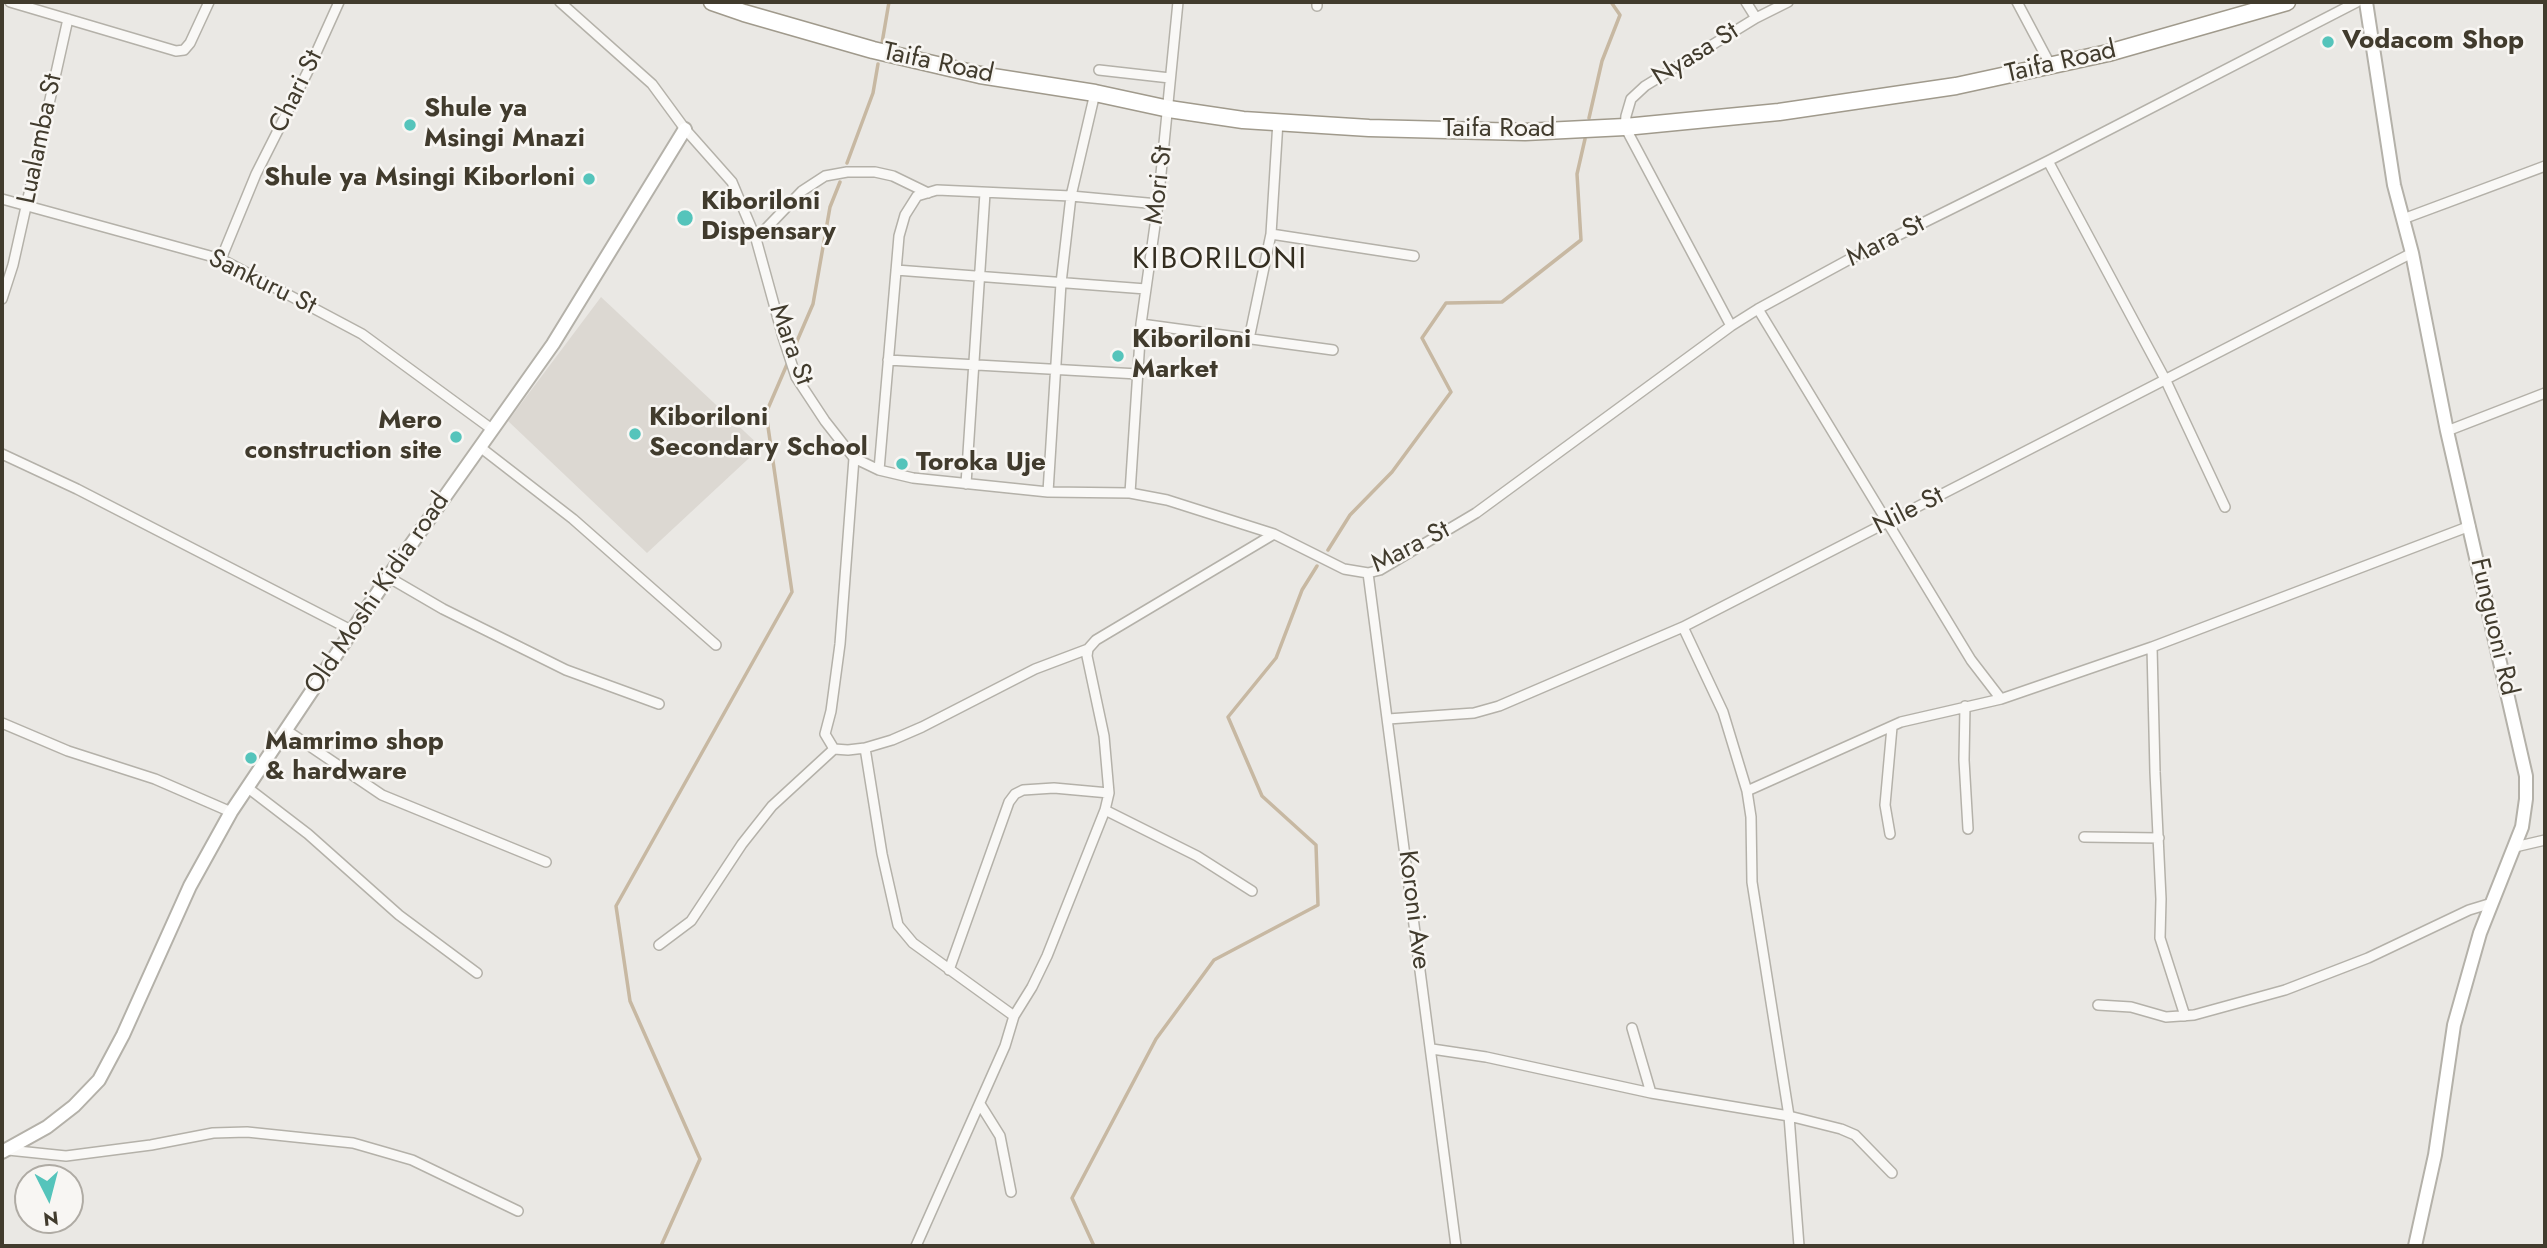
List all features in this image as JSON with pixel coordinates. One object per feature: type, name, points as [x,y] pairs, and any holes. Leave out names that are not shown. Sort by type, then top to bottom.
[{"type":"highway","name":"Taifa Road","points":[[712,2],[873,50],[980,75],[1095,93],[1169,109],[1243,120],[1369,128],[1525,132],[1625,127],[1873,100],[2108,53],[2287,2]]},
{"type":"street","points":[[10,2],[176,51],[184,50],[209,2]]},
{"type":"street","name":"Chari St","points":[[221,259],[256,174],[339,2]]},
{"type":"street","name":"Mara St","points":[[560,2],[652,84],[685,129],[732,182],[756,239],[796,377],[854,458],[879,470],[913,478],[1048,492],[1130,493],[1167,500],[1274,534],[1344,569],[1368,573],[1380,570],[1476,513],[1758,309],[1848,260],[2048,161],[2357,2]]},
{"type":"street","name":"Mori St","points":[[1130,493],[1142,324],[1169,109],[1178,2]]},
{"type":"street","points":[[1746,2],[1756,18]]},
{"type":"street","name":"Nyasa St","points":[[1625,127],[1632,99],[1645,86],[1756,18],[1788,2]]},
{"type":"street","points":[[2017,2],[2051,66]]},
{"type":"street","name":"Funguoni Rd","points":[[2365,2],[2394,185],[2412,254],[2447,431],[2526,776],[2522,827],[2468,971],[2454,1026],[2435,1155],[2415,1246]]},
{"type":"street","name":"Lualamba St","points":[[2,299],[13,265],[68,19]]},
{"type":"street","points":[[1099,70],[1170,78]]},
{"type":"street","points":[[1048,492],[1061,283],[1071,196],[1095,93]]},
{"type":"street","points":[[1250,339],[1271,234],[1278,121]]},
{"type":"street","points":[[1625,127],[1731,326]]},
{"type":"street","name":"Old Moshi Kidia road","points":[[5,1151],[47,1127],[99,1080],[123,1035],[190,886],[231,812],[351,630],[566,323],[685,129]]},
{"type":"street","points":[[2048,161],[2166,381],[2225,507]]},
{"type":"street","points":[[2403,219],[2545,166]]},
{"type":"street","points":[[756,239],[802,191],[824,176],[847,172],[875,172],[893,176],[928,193]]},
{"type":"street","points":[[879,470],[899,236],[905,215],[917,196],[937,190],[1071,196],[1158,204]]},
{"type":"street","points":[[966,484],[985,193]]},
{"type":"street","name":"Sankuru St","points":[[2,199],[221,259],[362,334],[492,429]]},
{"type":"street","points":[[1271,234],[1414,256]]},
{"type":"street","name":"Nile St","points":[[1388,719],[1474,713],[1499,706],[1683,627],[2412,254]]},
{"type":"street","points":[[896,270],[1146,289]]},
{"type":"street","points":[[1758,309],[1971,660],[2001,699]]},
{"type":"street","points":[[1142,324],[1333,350]]},
{"type":"street","points":[[888,360],[1138,374]]},
{"type":"street","points":[[2447,431],[2545,393]]},
{"type":"street","points":[[480,447],[573,519],[716,645]]},
{"type":"street","points":[[2,454],[77,489],[351,630]]},
{"type":"street","points":[[834,749],[825,734],[841,644],[854,458]]},
{"type":"street","points":[[1747,791],[1892,727],[1930,714],[2001,699],[2152,646],[2470,526]]},
{"type":"street","points":[[659,945],[691,921],[735,853],[772,806],[834,749],[865,748],[892,740],[1035,669],[1088,649],[1096,640],[1274,534]]},
{"type":"street","name":"Koroni Ave","points":[[1368,573],[1456,1246]]},
{"type":"street","points":[[388,576],[443,610],[566,670],[659,704]]},
{"type":"street","points":[[1683,627],[1723,712],[1747,791],[1751,817],[1755,904],[1789,1116],[1799,1246]]},
{"type":"street","points":[[2152,646],[2160,938],[2185,1016]]},
{"type":"street","points":[[916,1246],[1005,1046],[1014,1016],[1032,988],[1047,956],[1105,810],[1109,793],[1104,736],[1087,656],[1088,649]]},
{"type":"street","points":[[1965,706],[1964,760],[1968,829]]},
{"type":"street","points":[[2,723],[68,751],[155,779],[231,812]]},
{"type":"street","points":[[1890,834],[1885,806],[1892,727]]},
{"type":"street","points":[[286,730],[382,795],[546,862]]},
{"type":"street","points":[[865,748],[882,854],[898,925],[913,943],[1014,1016]]},
{"type":"street","points":[[248,788],[308,834],[399,915],[477,973]]},
{"type":"street","points":[[949,970],[1005,814],[1015,794],[1023,790],[1054,788],[1109,793]]},
{"type":"street","points":[[1105,810],[1197,856],[1252,891]]},
{"type":"street","points":[[2084,837],[2159,838]]},
{"type":"street","points":[[2515,847],[2545,841]]},
{"type":"street","points":[[2098,1005],[2130,1007],[2165,1017],[2185,1016],[2285,990],[2368,958],[2469,910],[2492,903]]},
{"type":"street","points":[[1632,1028],[1651,1093]]},
{"type":"street","points":[[1432,1049],[1554,1071],[1651,1093],[1789,1116],[1855,1135],[1892,1173]]},
{"type":"street","points":[[980,1104],[1000,1136],[1011,1192]]},
{"type":"street","points":[[5,1151],[66,1156],[151,1145],[213,1133],[247,1132],[353,1143],[412,1160],[518,1211]]},
{"type":"shaded area","name":"Kiboriloni Secondary School","points":[[601,297],[761,447],[647,553],[508,421]]},
{"type":"waterway","points":[[882,43],[889,2]]},
{"type":"waterway","points":[[1589,118],[1602,61],[1620,15],[1611,2]]},
{"type":"waterway","points":[[847,163],[873,93],[878,64]]},
{"type":"waterway","points":[[1328,550],[1350,515],[1392,472],[1451,392],[1422,338],[1446,303],[1502,302],[1581,240],[1577,174],[1585,139]]},
{"type":"waterway","points":[[791,355],[813,304],[830,207],[840,182]]},
{"type":"waterway","points":[[661,1246],[700,1159],[630,1001],[616,906],[792,592],[766,413],[788,362]]},
{"type":"waterway","points":[[1094,1246],[1072,1198],[1156,1039],[1214,960],[1318,905],[1316,845],[1262,796],[1228,717],[1276,658],[1302,590],[1317,566]]},
{"type":"place","name":"Vodacom Shop","points":[[2328,42]]},
{"type":"place","name":"Shule ya Msingi Mnazi","points":[[410,125]]},
{"type":"place","name":"Shule ya Msingi Kiborloni","points":[[589,179]]},
{"type":"place","name":"Kiboriloni Dispensary","points":[[685,218]]},
{"type":"place","name":"Kiboriloni Market","points":[[1118,356]]},
{"type":"place","name":"Kiboriloni Secondary School","points":[[635,434]]},
{"type":"place","name":"Mero construction site","points":[[456,437]]},
{"type":"place","name":"Toroka Uje","points":[[902,464]]},
{"type":"place","name":"Mamrimo shop & hardware","points":[[251,758]]},
{"type":"district","name":"KIBORILONI","points":[[1220,261]]}]
